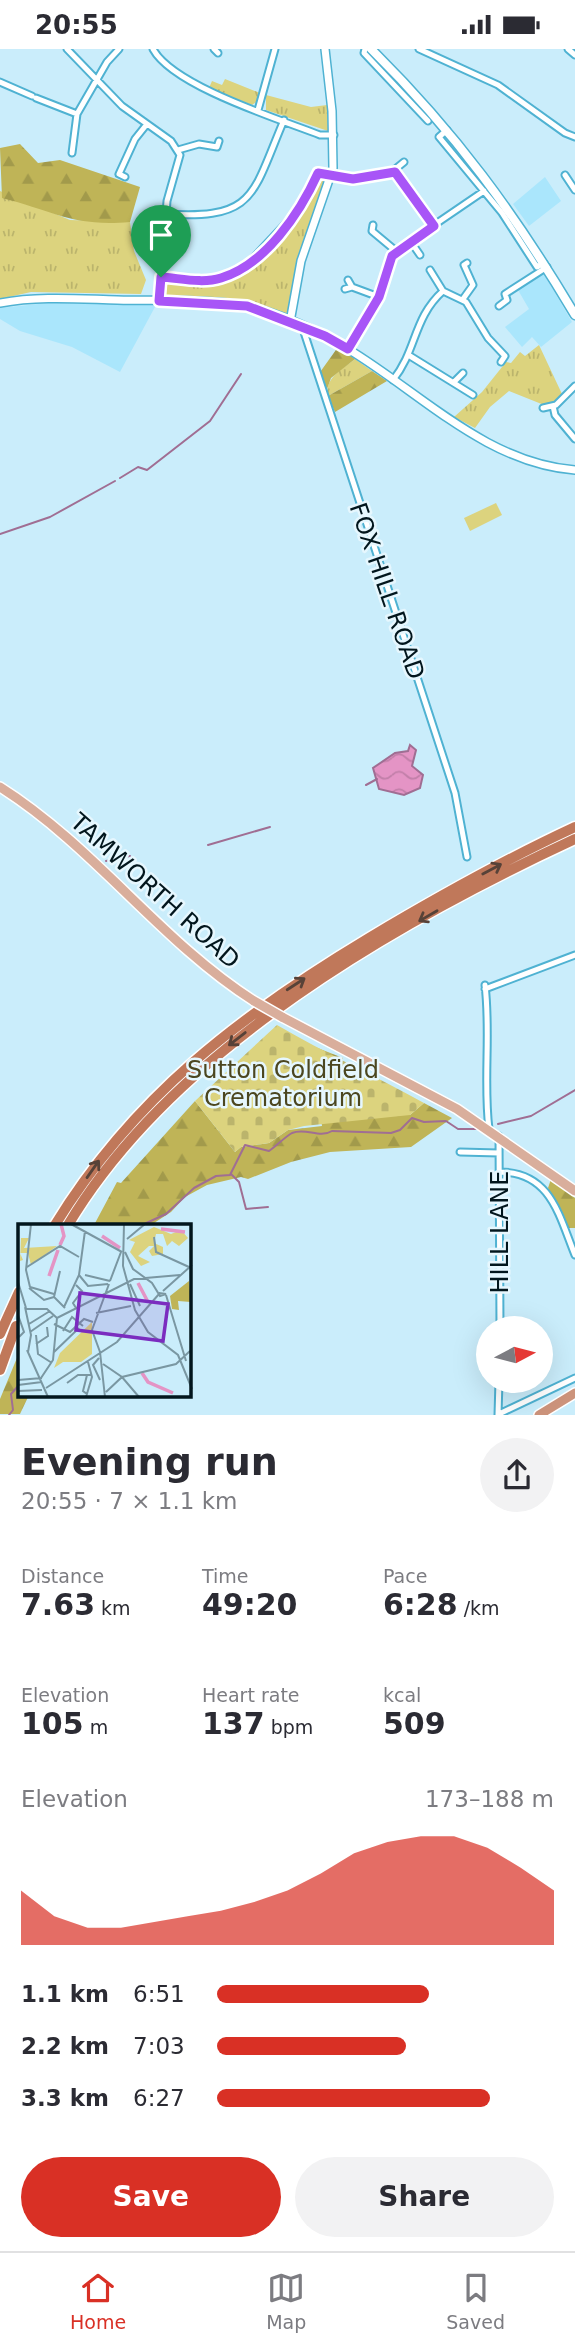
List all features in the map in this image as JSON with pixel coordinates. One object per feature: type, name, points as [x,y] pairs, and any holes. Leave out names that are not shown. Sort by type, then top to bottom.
[{"type":"highway","points":[[56,1224],[100,1159],[158,1093],[232,1028],[333,960],[409,914],[575,827]]},
{"type":"highway","points":[[69,1224],[115,1159],[146,1122],[216,1056],[254,1026],[294,997],[411,925],[575,839]]},
{"type":"highway","points":[[0,1333],[18,1294]]},
{"type":"highway","points":[[0,1361],[18,1323]]},
{"type":"highway","points":[[0,1370],[18,1323]]},
{"type":"highway","points":[[539,1415],[575,1393]]},
{"type":"main road","points":[[371,49],[429,107],[447,130],[467,163],[546,265],[575,315]]},
{"type":"main road","name":"TAMWORTH ROAD","points":[[0,787],[66,835],[179,945],[254,1001],[414,1085],[489,1129],[575,1191]]},
{"type":"street","points":[[67,49],[96,79],[178,150],[180,160],[165,214],[159,301]]},
{"type":"street","points":[[72,153],[77,114],[96,79],[119,49]]},
{"type":"street","points":[[153,49],[165,65],[212,93],[320,135],[334,135]]},
{"type":"street","points":[[258,110],[275,49]]},
{"type":"street","points":[[290,322],[301,261],[331,174],[334,135],[325,49]]},
{"type":"street","points":[[365,49],[364,53],[428,121]]},
{"type":"street","points":[[419,49],[498,85],[565,133],[575,137]]},
{"type":"street","points":[[568,49],[575,55]]},
{"type":"street","points":[[0,82],[77,114]]},
{"type":"street","points":[[421,114],[429,107]]},
{"type":"street","points":[[165,214],[212,216],[230,211],[244,201],[256,187],[284,120]]},
{"type":"street","points":[[119,175],[135,139],[147,124]]},
{"type":"street","points":[[178,150],[199,144],[218,144],[216,155]]},
{"type":"street","points":[[161,277],[214,280],[246,266],[304,204],[318,173],[353,179],[393,171],[404,163]]},
{"type":"street","points":[[467,163],[484,191],[506,211]]},
{"type":"street","points":[[393,171],[434,226]]},
{"type":"street","points":[[561,185],[567,178],[574,189]]},
{"type":"street","points":[[348,349],[379,297],[384,272],[396,251],[484,191]]},
{"type":"street","points":[[370,229],[396,251]]},
{"type":"street","points":[[411,242],[420,255]]},
{"type":"street","points":[[463,299],[473,285],[464,263]]},
{"type":"street","points":[[499,306],[508,300],[505,294],[546,265]]},
{"type":"street","points":[[430,270],[443,291],[463,299],[488,338],[508,357],[501,362]]},
{"type":"street","points":[[348,279],[348,288],[379,297]]},
{"type":"street","points":[[393,380],[410,356],[418,323],[443,291]]},
{"type":"street","points":[[0,303],[30,297],[235,304],[302,326],[348,349],[440,414],[503,450],[530,463],[575,470]]},
{"type":"street","name":"FOX HILL ROAD","points":[[302,326],[455,793],[467,857]]},
{"type":"street","points":[[410,356],[455,381],[473,395]]},
{"type":"street","points":[[455,381],[463,373]]},
{"type":"street","points":[[544,408],[553,406],[575,386]]},
{"type":"street","points":[[553,406],[555,415],[575,439]]},
{"type":"street","points":[[489,1129],[485,1086],[489,1029],[485,987],[575,955]]},
{"type":"street","name":"HILL LANE","points":[[499,1136],[500,1316]]},
{"type":"street","points":[[460,1152],[499,1153]]},
{"type":"street","points":[[500,1171],[523,1174],[538,1182],[551,1200],[575,1255]]},
{"type":"street","points":[[499,1393],[499,1414],[575,1378]]},
{"type":"shaded area","points":[[545,177],[561,201],[529,226],[513,204]]},
{"type":"shaded area","points":[[544,274],[572,322],[541,347],[532,337],[522,347],[505,327],[529,309],[518,290]]},
{"type":"shaded area","points":[[48,303],[156,305],[120,372],[72,347],[20,331],[0,319],[0,308]]},
{"type":"green space","points":[[225,79],[260,93],[258,101],[252,105],[209,88],[212,81],[222,85]]},
{"type":"green space","points":[[266,95],[311,107],[327,105],[328,131],[266,110]]},
{"type":"green space","points":[[20,144],[38,163],[60,160],[140,187],[130,222],[78,220],[2,198],[0,148]]},
{"type":"green space","points":[[323,175],[326,178],[290,311],[286,314],[256,306],[164,296],[162,285],[167,281],[219,282],[251,267],[304,207]]},
{"type":"green space","points":[[0,191],[70,220],[130,222],[134,251],[146,280],[141,294],[31,292],[0,299]]},
{"type":"green space","points":[[539,345],[562,394],[556,401],[544,405],[509,391],[490,407],[475,428],[454,417],[482,392],[506,362],[511,363],[520,352],[525,356]]},
{"type":"green space","points":[[338,347],[355,359],[331,378],[327,389],[322,387],[318,375]]},
{"type":"green space","points":[[355,359],[372,371],[328,396],[332,379]]},
{"type":"green space","points":[[372,371],[387,381],[335,412],[328,396]]},
{"type":"green space","points":[[496,503],[502,515],[470,531],[464,518]]},
{"type":"green space","name":"Sutton Coldfield Crematorium","points":[[277,1025],[424,1103],[410,1115],[304,1126],[288,1130],[269,1143],[241,1147],[235,1152],[195,1101]]},
{"type":"green space","points":[[310,1045],[343,1058],[338,1068],[410,1115],[424,1103],[452,1118],[411,1147],[330,1152],[291,1162],[248,1179],[241,1177],[207,1185],[185,1197],[171,1212],[153,1224],[95,1224],[117,1182],[121,1183],[195,1101],[235,1152],[241,1147],[269,1143],[288,1130],[322,1126]]},
{"type":"green space","points":[[551,1179],[575,1198],[575,1228],[568,1228],[548,1188]]},
{"type":"green space","points":[[18,1355],[18,1397],[28,1397],[20,1414],[0,1414],[0,1399]]},
{"type":"water","points":[[410,745],[416,750],[412,766],[423,775],[420,788],[404,795],[379,789],[373,768],[395,753],[408,751]]},
{"type":"waterway","points":[[120,478],[138,467],[147,470],[210,421],[241,374]]},
{"type":"waterway","points":[[0,534],[50,517],[115,481]]},
{"type":"waterway","points":[[366,785],[377,779]]},
{"type":"waterway","points":[[208,845],[270,827]]},
{"type":"waterway","points":[[106,861],[130,856]]},
{"type":"waterway","points":[[498,1124],[531,1116],[575,1090]]},
{"type":"waterway","points":[[144,1224],[166,1214],[194,1188],[216,1176],[230,1175],[245,1145],[269,1151],[292,1133],[302,1131],[322,1134],[332,1131],[391,1133],[400,1130],[412,1118],[424,1122],[446,1121],[458,1129],[477,1129]]},
{"type":"waterway","points":[[231,1174],[239,1182],[246,1209],[268,1207]]},
{"type":"waterway","points":[[9,1415],[13,1410],[11,1394],[18,1386]]},
{"type":"route","points":[[393,171],[434,226],[392,256],[384,272],[379,297],[348,349],[325,336],[247,306],[159,301],[161,277],[214,280],[246,266],[259,256],[304,204],[318,173],[322,172],[353,179],[393,171]]}]
